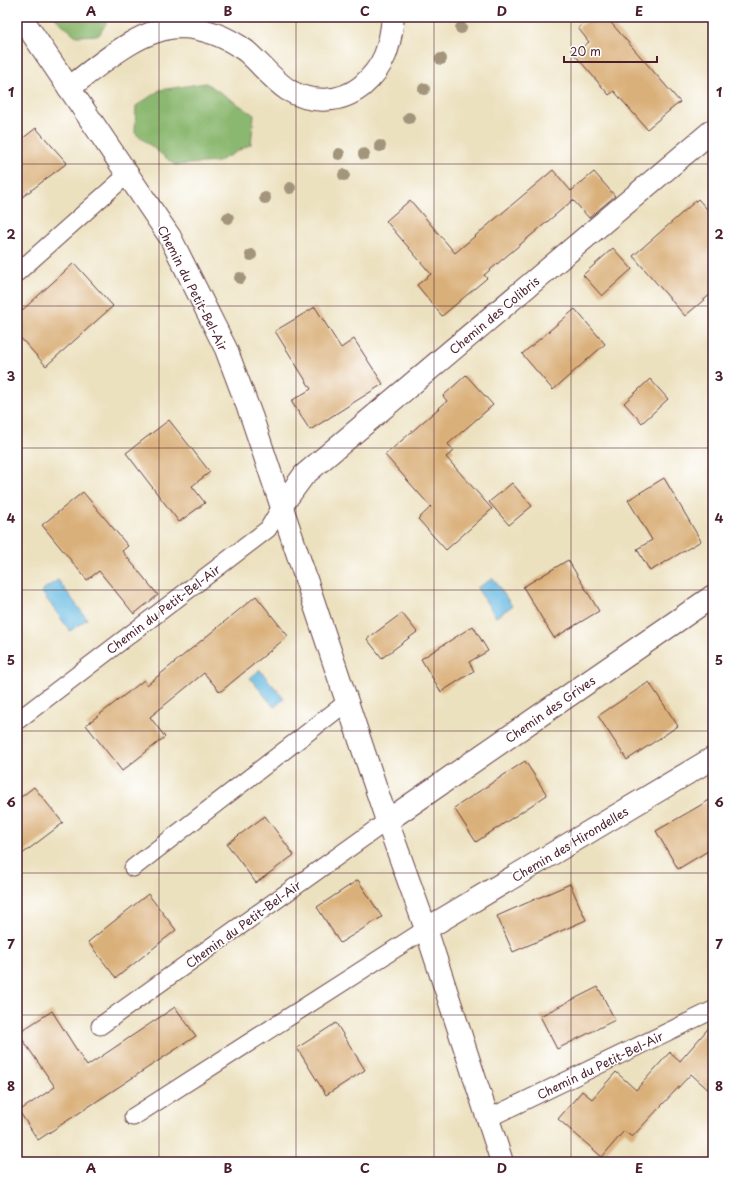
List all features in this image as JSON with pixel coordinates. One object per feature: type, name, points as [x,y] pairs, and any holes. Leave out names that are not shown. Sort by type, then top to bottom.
[{"type":"street","name":"Chemin du Petit-Bel-Air","points":[[21,17],[170,237],[223,343],[252,418],[282,505],[387,821],[426,930],[502,1162]]},
{"type":"street","points":[[69,88],[105,60],[140,39],[160,30],[181,27],[212,32],[227,39],[245,51],[288,90],[308,99],[326,101],[351,95],[374,76],[386,57],[393,17]]},
{"type":"street","name":"Chemin des Colibris","points":[[282,505],[304,475],[713,130]]},
{"type":"street","name":"Chemin des Grives","points":[[387,821],[713,596]]},
{"type":"street","name":"Chemin des Hirondelles","points":[[426,930],[713,758]]},
{"type":"lane","points":[[17,273],[128,174]]},
{"type":"lane","name":"Chemin du Petit-Bel-Air","points":[[17,721],[268,529],[282,505]]},
{"type":"lane","points":[[133,868],[347,702]]},
{"type":"lane","name":"Chemin du Petit-Bel-Air","points":[[100,1026],[387,821]]},
{"type":"lane","points":[[133,1117],[426,930]]},
{"type":"lane","name":"Chemin du Petit-Bel-Air","points":[[487,1119],[713,1010]]},
{"type":"green space","points":[[54,17],[108,17],[108,20],[99,35],[76,36]]},
{"type":"green space","points":[[206,83],[254,115],[251,144],[217,162],[175,165],[135,133],[136,106],[160,90]]},
{"type":"water","points":[[493,578],[512,606],[496,617],[477,588]]},
{"type":"water","points":[[58,580],[87,619],[70,631],[41,591]]},
{"type":"water","points":[[260,670],[284,699],[274,707],[250,678]]},
{"type":"building","points":[[592,17],[606,17],[680,102],[647,129],[614,91],[609,95],[574,54],[589,42],[578,28]]},
{"type":"building","points":[[36,128],[67,163],[17,201],[17,143]]},
{"type":"building","points":[[553,170],[571,191],[594,172],[615,196],[589,218],[573,200],[484,275],[487,278],[442,316],[417,285],[431,274],[386,221],[410,200],[455,253]]},
{"type":"building","points":[[698,199],[713,216],[713,292],[685,316],[633,256]]},
{"type":"building","points":[[613,248],[632,269],[602,296],[583,275]]},
{"type":"building","points":[[74,263],[113,306],[46,366],[17,334],[17,315]]},
{"type":"building","points":[[315,307],[341,348],[354,339],[383,384],[310,430],[291,401],[311,389],[275,331]]},
{"type":"building","points":[[575,309],[605,344],[553,390],[522,354]]},
{"type":"building","points":[[466,375],[493,405],[448,444],[454,451],[446,457],[492,509],[446,550],[418,519],[431,507],[385,455],[447,401],[443,396]]},
{"type":"building","points":[[650,379],[668,399],[642,423],[624,403]]},
{"type":"building","points":[[169,420],[210,472],[192,486],[205,503],[179,522],[126,453]]},
{"type":"building","points":[[664,478],[701,541],[650,571],[637,549],[652,540],[628,500]]},
{"type":"building","points":[[512,483],[532,506],[509,525],[489,502]]},
{"type":"building","points":[[83,492],[128,546],[122,551],[158,595],[134,614],[99,571],[87,580],[42,525]]},
{"type":"building","points":[[568,560],[599,611],[554,638],[523,587]]},
{"type":"building","points":[[256,596],[288,636],[220,692],[204,673],[150,717],[165,737],[122,771],[86,725],[144,680],[147,685]]},
{"type":"building","points":[[402,613],[417,632],[382,658],[367,639]]},
{"type":"building","points":[[473,626],[488,651],[469,662],[474,671],[441,692],[421,659]]},
{"type":"building","points":[[649,682],[678,726],[627,760],[598,716]]},
{"type":"building","points":[[525,761],[547,795],[476,842],[454,808]]},
{"type":"building","points":[[34,787],[63,823],[17,858],[17,800]]},
{"type":"building","points":[[713,798],[713,848],[678,869],[656,831]]},
{"type":"building","points":[[265,816],[294,855],[256,883],[227,844]]},
{"type":"building","points":[[358,880],[382,917],[340,943],[317,907]]},
{"type":"building","points":[[570,884],[586,920],[513,952],[497,916]]},
{"type":"building","points":[[148,894],[176,930],[116,978],[88,942]]},
{"type":"building","points":[[598,987],[615,1020],[557,1049],[540,1016]]},
{"type":"building","points":[[175,1007],[196,1036],[38,1140],[19,1111],[55,1087],[18,1033],[52,1011],[87,1066]]},
{"type":"building","points":[[336,1023],[365,1070],[326,1095],[297,1048]]},
{"type":"building","points":[[713,1023],[713,1094],[691,1074],[632,1137],[624,1131],[602,1157],[558,1119],[582,1091],[592,1099],[616,1072],[636,1090],[670,1052],[680,1061]]}]
